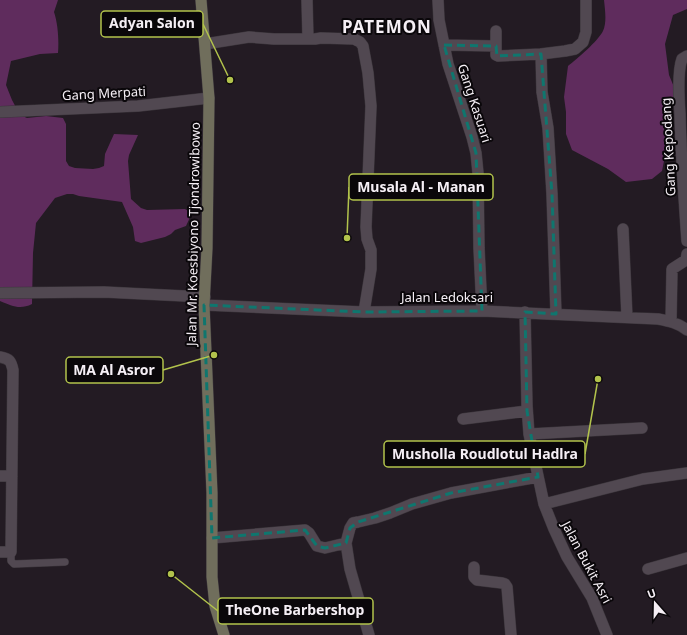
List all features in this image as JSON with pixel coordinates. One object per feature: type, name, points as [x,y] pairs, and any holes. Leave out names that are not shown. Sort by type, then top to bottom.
[{"type":"main road","name":"Jalan Mr. Koesbiyono Tjondrowibowo","points":[[201,0],[209,98],[207,248],[204,301],[212,493],[212,577],[215,606],[224,635]]},
{"type":"street","points":[[307,0],[308,39]]},
{"type":"street","name":"Gang Kasuari","points":[[438,0],[439,20],[448,64],[476,152],[478,173],[482,310]]},
{"type":"street","points":[[496,31],[496,55],[499,56],[541,54],[575,49],[583,42],[586,32],[586,0]]},
{"type":"street","points":[[205,44],[249,37],[274,39],[344,38],[354,39],[360,42],[367,66],[371,106],[366,227],[367,239],[371,250],[371,269],[364,312]]},
{"type":"street","points":[[444,45],[496,46]]},
{"type":"street","points":[[541,54],[542,92],[548,128],[552,194],[556,314]]},
{"type":"street","name":"Gang Kepodang","points":[[687,56],[682,59],[680,66],[679,99],[684,159],[687,241]]},
{"type":"street","name":"Gang Merpati","points":[[0,112],[138,106],[209,98]]},
{"type":"street","points":[[622,229],[627,317]]},
{"type":"street","points":[[671,321],[672,269],[686,260],[687,254]]},
{"type":"street","name":"Jalan Ledoksari","points":[[0,293],[104,292],[204,301],[364,312],[482,310],[658,318],[671,321],[687,330]]},
{"type":"street","name":"Jalan Bukit Asri","points":[[525,312],[527,411],[529,434],[544,504],[567,558],[592,598],[607,635]]},
{"type":"street","points":[[0,357],[10,360],[13,370],[12,476],[5,552]]},
{"type":"street","points":[[463,418],[527,411]]},
{"type":"street","points":[[529,434],[642,428]]},
{"type":"street","points":[[544,504],[643,479],[687,473]]},
{"type":"street","points":[[0,476],[12,476]]},
{"type":"street","points":[[370,635],[350,569],[346,544],[350,528],[353,523],[390,514],[412,504],[451,493],[538,477]]},
{"type":"street","points":[[212,538],[305,530],[309,533],[318,546],[325,548],[346,544]]},
{"type":"street","points":[[648,569],[687,558]]},
{"type":"street","points":[[474,568],[474,577],[477,580],[502,583],[507,587],[511,635]]},
{"type":"lane","points":[[5,552],[14,564],[65,562]]},
{"type":"highlighted area","points":[[444,45],[496,46],[497,56],[541,54],[552,194],[556,314],[525,312],[527,411],[538,477],[451,493],[358,522],[350,528],[346,543],[325,548],[317,546],[305,530],[212,538],[204,305],[364,312],[482,311],[476,153]]},
{"type":"shaded area","points":[[0,0],[58,0],[54,12],[58,32],[58,53],[40,54],[11,61],[6,85],[20,115],[27,118],[46,116],[63,118],[66,124],[66,161],[69,166],[75,168],[93,169],[104,166],[105,154],[114,134],[138,135],[129,155],[128,161],[131,199],[141,208],[147,210],[185,209],[192,213],[186,226],[175,230],[165,237],[141,243],[135,241],[133,227],[122,202],[73,194],[67,194],[55,198],[36,223],[33,253],[32,304],[24,307],[12,306],[0,301]]},
{"type":"shaded area","points":[[604,0],[687,0],[687,9],[673,15],[665,44],[669,75],[675,93],[662,171],[652,179],[626,182],[608,169],[572,150],[566,134],[564,97],[568,66],[592,45],[603,31],[605,20]]},
{"type":"place","name":"Adyan Salon","points":[[230,80]]},
{"type":"place","name":"Musala Al - Manan","points":[[347,238]]},
{"type":"place","name":"MA Al Asror","points":[[214,355]]},
{"type":"place","name":"Musholla Roudlotul Hadlra","points":[[598,379]]},
{"type":"place","name":"TheOne Barbershop","points":[[171,574]]},
{"type":"district","name":"PATEMON","points":[[387,26]]}]
